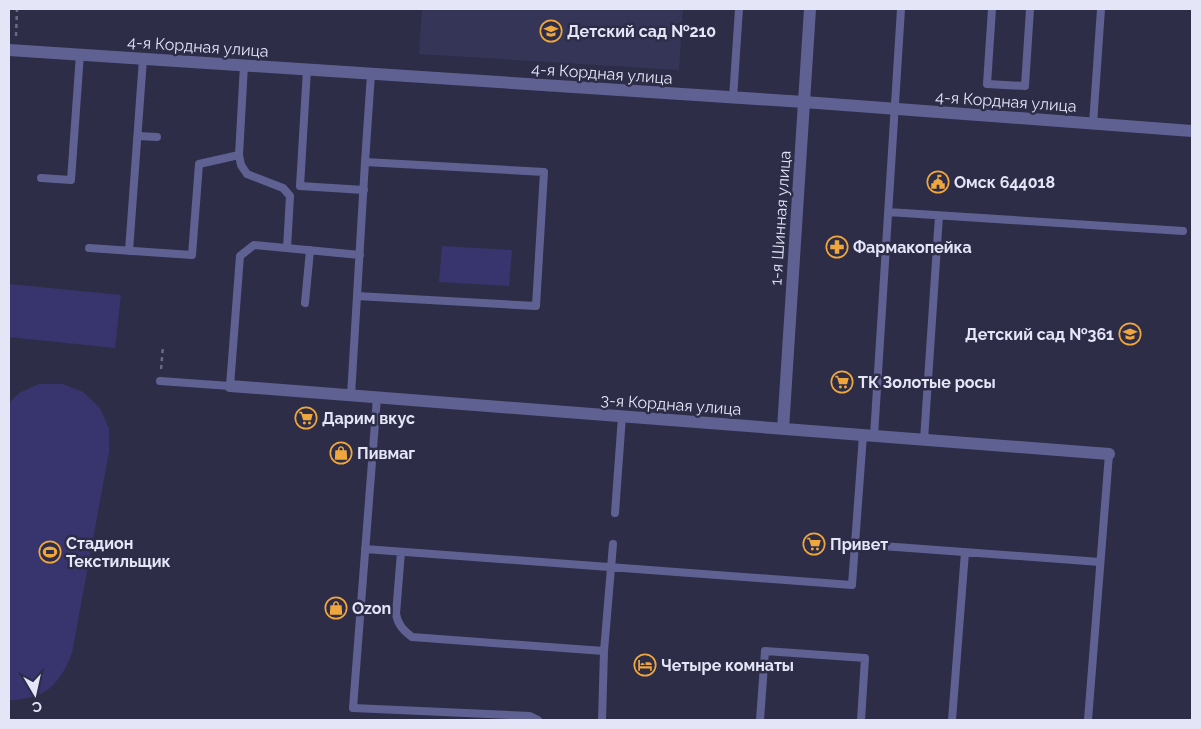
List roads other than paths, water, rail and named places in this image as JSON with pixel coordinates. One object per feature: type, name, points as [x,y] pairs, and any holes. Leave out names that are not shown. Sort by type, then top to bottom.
[{"type":"street","name":"1-я Шинная улица","points":[[783,429],[810,9]]},
{"type":"street","name":"4-я Кордная улица","points":[[12,50],[804,102],[1192,131]]},
{"type":"street","name":"3-я Кордная улица","points":[[230,386],[1109,454]]},
{"type":"lane","points":[[733,98],[739,9]]},
{"type":"lane","points":[[365,549],[852,585],[868,435],[888,212],[901,9]]},
{"type":"lane","points":[[992,9],[987,84],[1025,86],[1030,9]]},
{"type":"lane","points":[[1093,124],[1101,9]]},
{"type":"lane","points":[[41,178],[71,180],[80,54]]},
{"type":"lane","points":[[129,251],[144,59]]},
{"type":"lane","points":[[244,65],[239,155],[241,165],[247,174],[283,188],[290,196],[287,248]]},
{"type":"lane","points":[[312,70],[307,70],[300,186],[364,190]]},
{"type":"lane","points":[[351,396],[371,74]]},
{"type":"lane","points":[[138,136],[157,137]]},
{"type":"lane","points":[[89,248],[192,255],[199,164],[239,155]]},
{"type":"lane","points":[[357,296],[536,306],[544,172],[365,162]]},
{"type":"lane","points":[[888,212],[1183,231]]},
{"type":"lane","points":[[924,440],[939,216]]},
{"type":"lane","points":[[160,381],[230,386],[240,256],[254,245],[360,254]]},
{"type":"lane","points":[[305,303],[310,250]]},
{"type":"lane","points":[[377,398],[353,708],[530,716],[538,720]]},
{"type":"lane","points":[[615,513],[622,416]]},
{"type":"lane","points":[[1088,720],[1109,454]]},
{"type":"lane","points":[[602,720],[604,651],[612,544]]},
{"type":"lane","points":[[855,544],[1100,562]]},
{"type":"lane","points":[[401,552],[396,614],[398,623],[412,637],[604,651]]},
{"type":"lane","points":[[952,720],[965,552]]},
{"type":"lane","points":[[760,720],[765,651],[865,658],[861,720]]},
{"type":"place","name":"Детский сад №210","points":[[551,31]]},
{"type":"place","name":"Омск 644018","points":[[938,182]]},
{"type":"place","name":"Фармакопейка","points":[[837,247]]},
{"type":"place","name":"Детский сад №361","points":[[1130,334]]},
{"type":"place","name":"ТК Золотые росы","points":[[842,382]]},
{"type":"place","name":"Дарим вкус","points":[[306,418]]},
{"type":"place","name":"Пивмаг","points":[[341,453]]},
{"type":"place","name":"Привет","points":[[814,544]]},
{"type":"place","name":"Стадион Текстильщик","points":[[50,552]]},
{"type":"place","name":"Ozon","points":[[336,608]]},
{"type":"place","name":"Четыре комнаты","points":[[645,665]]}]
